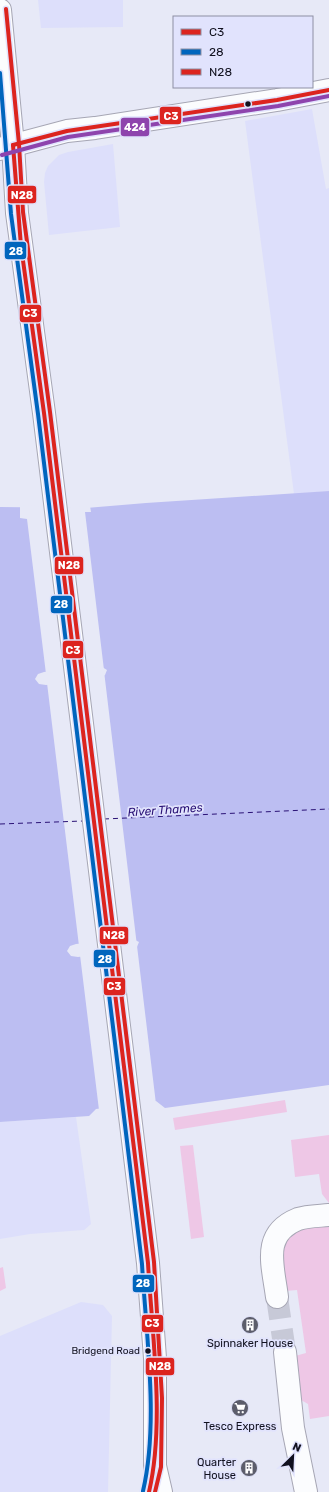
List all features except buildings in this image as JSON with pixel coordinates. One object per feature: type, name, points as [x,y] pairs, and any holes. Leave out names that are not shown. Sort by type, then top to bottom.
[{"type":"main road","points":[[0,10],[6,147],[17,213],[44,413],[139,1186],[152,1308],[156,1398],[156,1466],[161,1492]]},
{"type":"main road","points":[[6,147],[67,131],[253,104],[329,90]]},
{"type":"main road","points":[[277,1297],[272,1248],[274,1236],[285,1226],[299,1219],[329,1215]]},
{"type":"main road","points":[[285,1352],[294,1428],[306,1492]]},
{"type":"main road","points":[[150,1492],[156,1466]]},
{"type":"shaded area","points":[[38,0],[123,0],[123,27],[41,28]]},
{"type":"shaded area","points":[[312,109],[326,189],[329,188],[329,491],[294,494],[245,121]]},
{"type":"shaded area","points":[[113,144],[120,227],[49,235],[44,182],[45,173],[48,166],[59,155]]},
{"type":"shaded area","points":[[285,1100],[287,1112],[175,1130],[173,1118]]},
{"type":"shaded area","points":[[76,1117],[91,1224],[84,1230],[30,1234],[0,1239],[0,1122]]},
{"type":"shaded area","points":[[329,1135],[329,1203],[322,1194],[319,1174],[295,1177],[291,1140]]},
{"type":"shaded area","points":[[193,1145],[204,1237],[191,1239],[180,1146]]},
{"type":"shaded area","points":[[329,1221],[329,1416],[310,1419],[308,1404],[301,1400],[295,1356],[306,1353],[297,1290],[285,1291],[281,1257],[284,1241],[288,1234],[303,1226]]},
{"type":"shaded area","points":[[3,1267],[6,1288],[0,1291],[0,1268]]},
{"type":"shaded area","points":[[81,1302],[103,1305],[112,1316],[108,1492],[0,1492],[0,1336]]},
{"type":"water","name":"River Thames","points":[[329,491],[329,1085],[165,1108],[156,1101],[96,1109],[89,1116],[0,1122],[0,507],[86,508]],"holes":[[[99,665],[107,670],[105,675],[100,678],[46,685],[39,684],[35,679],[38,674],[44,672]],[[131,938],[139,942],[137,947],[132,950],[78,957],[71,956],[67,951],[70,946],[76,944]]]},
{"type":"pier","points":[[25,505],[55,508],[90,506],[91,512],[85,512],[104,670],[98,667],[46,674],[27,519],[20,518],[20,507]]},
{"type":"pier","points":[[104,671],[156,1104],[99,1110],[80,955],[131,948],[136,942],[130,940],[79,946],[47,683],[100,676]]},
{"type":"ferry route","points":[[104,819],[329,809]]},
{"type":"ferry route","points":[[0,824],[83,821]]},
{"type":"tunnel","points":[[277,1297],[285,1352]]},
{"type":"transit line","name":"N28","points":[[6,9],[19,144],[23,212],[50,412],[154,1262],[162,1398],[161,1467],[155,1492]]},
{"type":"transit line","name":"28","points":[[0,73],[11,214],[38,414],[142,1264],[151,1408],[148,1465],[143,1491]]},
{"type":"transit line","name":"C3","points":[[13,145],[67,131],[277,100],[329,90]]},
{"type":"transit line","name":"424","points":[[2,155],[68,137],[278,106],[329,96]]},
{"type":"transit line","name":"C3","points":[[13,145],[21,246],[44,413],[148,1263],[157,1408],[154,1465],[149,1492]]},
{"type":"place","name":"Spinnaker House","points":[[250,1325]]},
{"type":"place","name":"Bridgend Road","points":[[148,1351]]},
{"type":"place","name":"Tesco Express","points":[[240,1408]]},
{"type":"place","name":"Quarter House","points":[[249,1468]]}]
